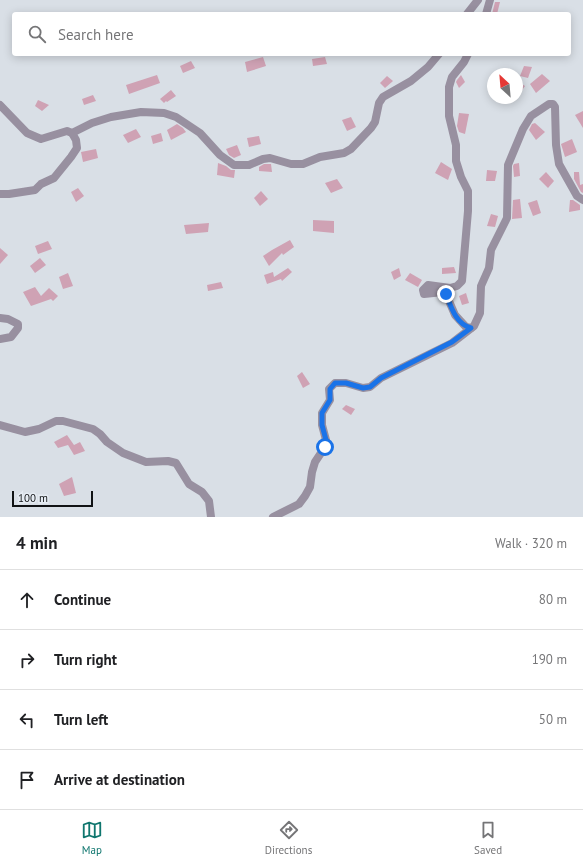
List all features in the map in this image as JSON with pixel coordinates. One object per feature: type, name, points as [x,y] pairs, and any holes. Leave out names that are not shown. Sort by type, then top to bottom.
[{"type":"street","points":[[469,12],[478,0]]},
{"type":"street","points":[[487,12],[490,0]]},
{"type":"street","points":[[72,133],[92,123],[111,117],[141,112],[164,113],[176,117],[200,133],[220,154],[234,165],[249,165],[263,159],[270,158],[292,164],[303,164],[320,157],[344,153],[351,149],[375,122],[383,97],[411,82],[428,67],[437,56]]},
{"type":"street","points":[[467,56],[452,77],[449,87],[449,116],[456,144],[456,161],[461,177],[468,191],[468,211],[462,281],[457,286],[450,288],[428,286],[423,290],[424,294],[443,292],[446,294],[455,315],[466,327],[471,328]]},
{"type":"street","points":[[273,517],[299,504],[310,487],[315,462],[325,447],[326,440],[322,425],[322,413],[330,400],[330,389],[335,383],[346,383],[363,388],[370,387],[381,378],[452,342],[474,326],[480,313],[481,286],[489,268],[491,250],[507,218],[508,164],[523,129],[531,116],[549,104],[553,104],[555,107],[556,145],[559,164],[577,196],[583,200]]},
{"type":"street","points":[[0,105],[27,133],[41,138],[67,131],[72,133],[76,140],[77,148],[54,178],[41,184],[35,190],[0,194]]},
{"type":"street","points":[[0,318],[8,319],[18,324],[18,328],[11,337],[0,340]]},
{"type":"street","points":[[0,425],[26,432],[39,429],[56,421],[63,421],[94,429],[107,442],[123,453],[146,462],[168,461],[176,463],[189,484],[202,492],[209,501],[211,517]]},
{"type":"building","points":[[495,2],[500,2],[498,12],[492,12]]},
{"type":"building","points":[[263,57],[266,66],[247,72],[245,62]]},
{"type":"building","points":[[325,57],[327,64],[313,66],[312,59]]},
{"type":"building","points":[[191,61],[195,68],[183,73],[180,66]]},
{"type":"building","points":[[524,66],[532,67],[528,78],[523,77]]},
{"type":"building","points":[[542,74],[550,81],[536,93],[530,84]]},
{"type":"building","points":[[157,75],[160,83],[129,94],[126,85]]},
{"type":"building","points":[[461,75],[465,82],[459,88],[456,82]]},
{"type":"building","points":[[387,76],[393,81],[385,88],[380,83]]},
{"type":"building","points":[[171,90],[176,96],[164,103],[160,99]]},
{"type":"building","points":[[93,95],[96,101],[84,105],[82,99]]},
{"type":"building","points":[[38,100],[49,105],[42,111],[35,106]]},
{"type":"building","points":[[583,111],[583,128],[575,115]]},
{"type":"building","points":[[459,113],[469,114],[465,134],[459,132],[457,126]]},
{"type":"building","points":[[351,117],[356,127],[347,131],[342,120]]},
{"type":"building","points":[[535,123],[545,132],[536,140],[529,130],[532,124]]},
{"type":"building","points":[[177,124],[186,132],[171,140],[167,130]]},
{"type":"building","points":[[136,129],[141,137],[128,143],[123,135]]},
{"type":"building","points":[[161,133],[163,141],[153,144],[151,136]]},
{"type":"building","points":[[259,136],[261,144],[249,147],[247,138]]},
{"type":"building","points":[[572,139],[577,152],[565,157],[561,144]]},
{"type":"building","points":[[237,145],[241,155],[234,158],[229,155],[226,149]]},
{"type":"building","points":[[96,149],[98,158],[83,162],[81,152]]},
{"type":"building","points":[[441,162],[452,169],[448,180],[435,173]]},
{"type":"building","points":[[218,163],[231,170],[235,170],[234,178],[217,175]]},
{"type":"building","points":[[519,163],[520,176],[514,177],[513,166],[514,164]]},
{"type":"building","points":[[264,164],[271,164],[272,172],[259,171],[259,167]]},
{"type":"building","points":[[487,170],[497,171],[495,181],[486,181]]},
{"type":"building","points":[[546,172],[554,181],[548,188],[539,179]]},
{"type":"building","points":[[574,172],[579,172],[580,185],[583,184],[583,193],[574,179]]},
{"type":"building","points":[[337,179],[343,188],[331,193],[325,183]]},
{"type":"building","points":[[78,188],[84,196],[76,202],[71,192]]},
{"type":"building","points":[[261,191],[268,199],[260,206],[254,198]]},
{"type":"building","points":[[520,199],[522,218],[512,219],[513,200]]},
{"type":"building","points":[[537,200],[541,213],[533,216],[528,203]]},
{"type":"building","points":[[570,200],[573,200],[580,205],[580,210],[569,212]]},
{"type":"building","points":[[491,214],[498,216],[495,227],[487,226]]},
{"type":"building","points":[[313,220],[334,221],[334,233],[313,231]]},
{"type":"building","points":[[209,223],[208,232],[186,234],[184,225]]},
{"type":"building","points":[[290,240],[294,247],[283,255],[282,253],[269,266],[263,256]]},
{"type":"building","points":[[48,241],[52,249],[38,254],[35,246]]},
{"type":"building","points":[[0,248],[8,255],[0,264]]},
{"type":"building","points":[[40,258],[46,265],[35,273],[30,266]]},
{"type":"building","points":[[454,267],[456,273],[442,274],[442,268]]},
{"type":"building","points":[[288,268],[292,272],[282,281],[281,279],[267,284],[264,275],[273,272],[274,277]]},
{"type":"building","points":[[399,268],[401,276],[394,280],[391,272]]},
{"type":"building","points":[[68,273],[73,286],[63,289],[59,277]]},
{"type":"building","points":[[410,273],[422,280],[418,287],[405,280]]},
{"type":"building","points":[[221,282],[223,288],[208,291],[207,285]]},
{"type":"building","points":[[35,287],[41,296],[49,288],[58,296],[53,301],[51,299],[31,306],[23,292]]},
{"type":"building","points":[[466,293],[469,303],[462,305],[459,296]]},
{"type":"building","points":[[302,372],[310,384],[303,388],[297,376]]},
{"type":"building","points":[[346,405],[355,409],[351,415],[342,409]]},
{"type":"building","points":[[67,435],[74,445],[80,442],[85,451],[74,455],[68,445],[58,448],[54,442]]},
{"type":"building","points":[[72,477],[76,493],[64,496],[59,484]]},
{"type":"route","points":[[325,447],[326,440],[322,425],[322,413],[330,400],[330,389],[335,383],[346,383],[363,388],[370,387],[381,378],[452,342],[471,328],[466,327],[455,315],[446,294]]}]
